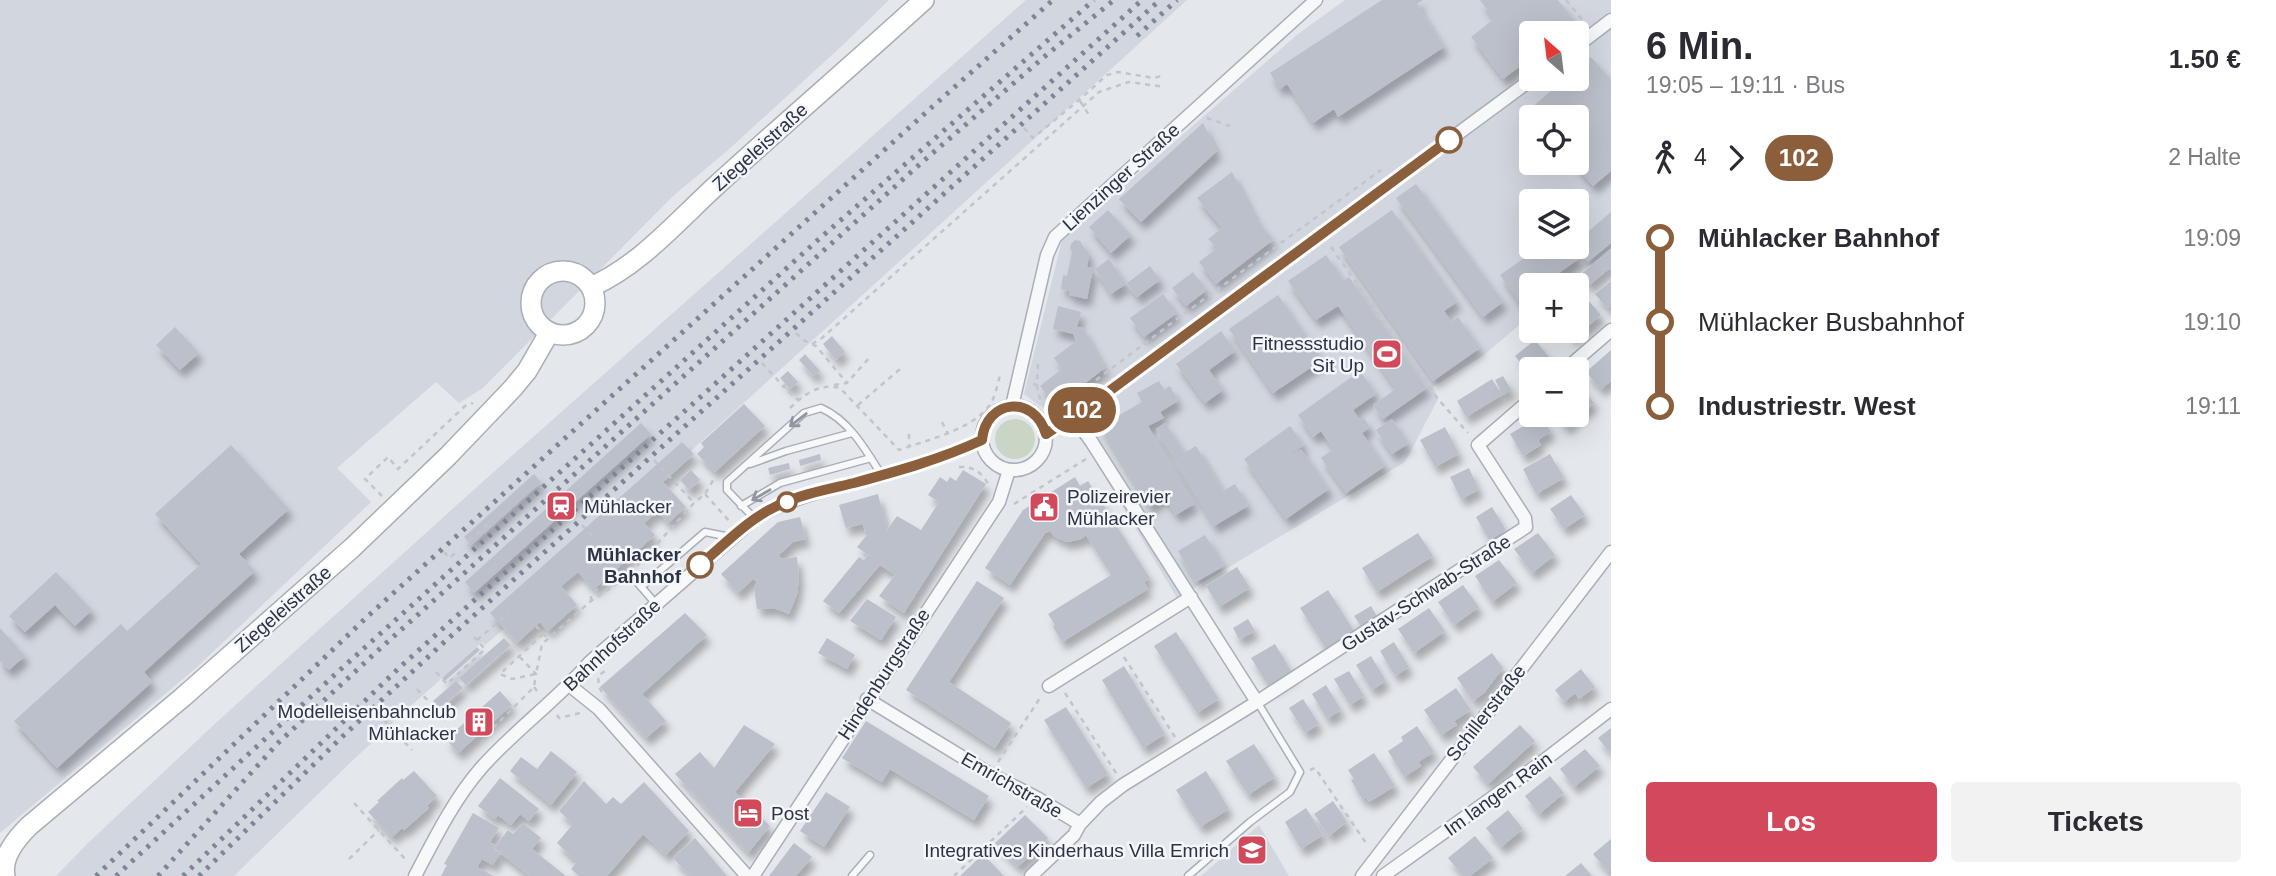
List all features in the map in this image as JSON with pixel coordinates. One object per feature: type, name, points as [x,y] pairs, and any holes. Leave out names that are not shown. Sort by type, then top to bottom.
[{"type":"street","name":"Ziegeleistraße","points":[[591,287],[630,266],[924,0]]},
{"type":"street","name":"Lienzinger Straße","points":[[1012,406],[1042,274],[1055,237],[1316,0]]},
{"type":"street","points":[[1589,37],[1611,20]]},
{"type":"street","points":[[1046,434],[1519,89]]},
{"type":"street","points":[[563,271],[574,273],[591,287],[595,307],[592,317],[579,332],[569,335],[549,333],[533,318],[531,297],[542,278],[563,271]]},
{"type":"street","points":[[1580,357],[1611,330]]},
{"type":"street","name":"Ziegeleistraße","points":[[3,871],[17,838],[29,826],[183,697],[395,508],[513,388],[527,371],[549,333]]},
{"type":"street","points":[[1012,406],[1031,411],[1038,417],[1046,434],[1043,453],[1037,461],[1019,470],[1001,467],[988,456],[982,440],[987,421],[994,414],[1012,406]]},
{"type":"street","points":[[1478,445],[1519,409]]},
{"type":"street","points":[[1073,416],[1091,440],[1257,702]]},
{"type":"street","name":"Bahnhofstraße","points":[[415,876],[453,806],[482,767],[590,662],[754,519],[776,506],[802,496],[955,453],[982,440]]},
{"type":"street","name":"Gustav-Schwab-Straße","points":[[1257,702],[1526,527],[1525,518],[1478,445]]},
{"type":"street","name":"Hindenburgstraße","points":[[753,876],[867,698],[999,502],[1009,470]]},
{"type":"street","name":"Schillerstraße","points":[[1362,876],[1611,552]]},
{"type":"street","points":[[1053,683],[1191,597]]},
{"type":"street","points":[[569,685],[594,704],[747,876]]},
{"type":"street","name":"Emrichstraße","points":[[867,698],[990,774],[1080,824],[1101,802],[1123,785],[1257,702]]},
{"type":"street","name":"Im langen Rain","points":[[1383,876],[1611,709]]},
{"type":"street","points":[[1031,876],[1073,835],[1080,824]]},
{"type":"lane","points":[[754,519],[727,490],[727,482],[804,413],[821,408],[836,414],[881,475]]},
{"type":"lane","points":[[745,466],[786,451],[852,433]]},
{"type":"lane","points":[[741,506],[780,483],[870,458]]},
{"type":"lane","points":[[641,587],[705,532],[736,535]]},
{"type":"lane","points":[[630,575],[656,604]]},
{"type":"lane","points":[[1188,876],[1250,822],[1290,792],[1300,772],[1257,702]]},
{"type":"lane","points":[[852,876],[870,855]]},
{"type":"path","points":[[1566,0],[1583,21]]},
{"type":"path","points":[[1024,128],[1033,138],[1107,75],[1118,72],[1154,78],[1165,75]]},
{"type":"path","points":[[812,344],[1100,92],[1129,82],[1165,88]]},
{"type":"path","points":[[1080,100],[1089,116]]},
{"type":"path","points":[[1204,117],[1230,126]]},
{"type":"path","points":[[1089,386],[1382,169]]},
{"type":"path","points":[[1329,244],[1438,399],[1478,445]]},
{"type":"path","points":[[796,333],[812,344],[847,383]]},
{"type":"path","points":[[830,386],[847,383],[871,356]]},
{"type":"path","points":[[762,362],[797,400]]},
{"type":"path","points":[[858,405],[900,369]]},
{"type":"path","points":[[1037,385],[1043,404],[1052,410],[1061,408]]},
{"type":"path","points":[[395,508],[365,479],[388,457],[398,469],[466,406]]},
{"type":"path","points":[[942,422],[948,434]]},
{"type":"path","points":[[908,434],[909,446]]},
{"type":"path","points":[[654,460],[694,503]]},
{"type":"path","points":[[705,494],[736,535]]},
{"type":"path","points":[[469,541],[489,523]]},
{"type":"path","points":[[582,525],[594,538]]},
{"type":"path","points":[[444,552],[450,558],[455,554]]},
{"type":"path","points":[[592,601],[591,595],[613,575]]},
{"type":"path","points":[[436,672],[446,684],[485,649],[475,639],[509,612]]},
{"type":"path","points":[[536,626],[548,639],[542,644],[536,674],[512,679],[500,674],[543,634]]},
{"type":"path","points":[[1116,643],[1182,749]]},
{"type":"path","points":[[990,774],[1053,683],[1123,785]]},
{"type":"path","points":[[417,690],[446,720]]},
{"type":"path","points":[[547,706],[559,718],[583,713],[594,704]]},
{"type":"path","points":[[384,720],[412,750]]},
{"type":"path","points":[[1315,768],[1376,857]]},
{"type":"path","points":[[954,876],[1037,798]]},
{"type":"path","points":[[354,803],[406,860]]},
{"type":"path","points":[[349,859],[379,830]]},
{"type":"shaded area","points":[[0,0],[889,0],[727,151],[673,196],[483,388],[459,403],[436,382],[337,468],[371,502],[196,668],[0,833]]},
{"type":"shaded area","points":[[1026,0],[1187,0],[660,479],[519,616],[485,645],[482,642],[392,723],[394,726],[352,761],[234,876],[56,876],[219,720],[479,485]]},
{"type":"shaded area","points":[[1345,0],[1611,0],[1611,248],[1581,273],[1519,273],[1519,325],[1484,355],[1433,387],[1438,399],[1405,462],[1177,598],[1081,437],[1024,394],[1062,240],[1298,34]]},
{"type":"shaded area","name":"Integratives Kinderhaus Villa Emrich","points":[[1259,825],[1289,876],[1201,876]]},
{"type":"green space","points":[[1015,419],[1029,425],[1035,439],[1029,453],[1015,459],[1001,453],[995,439],[1001,425]]},
{"type":"building","points":[[1382,0],[1423,0],[1417,4],[1444,47],[1338,117],[1334,109],[1313,123],[1287,84],[1280,89],[1270,73]]},
{"type":"building","points":[[1480,0],[1558,0],[1574,21],[1519,21],[1519,67],[1503,79],[1471,37],[1494,19]]},
{"type":"building","points":[[1591,57],[1611,80],[1611,171],[1593,186],[1583,175],[1589,175],[1589,105],[1534,105],[1551,91],[1589,91]]},
{"type":"building","points":[[1203,123],[1217,151],[1141,222],[1119,199]]},
{"type":"building","points":[[1232,172],[1256,219],[1273,240],[1216,284],[1199,262],[1217,248],[1208,239],[1222,228],[1197,198]]},
{"type":"building","points":[[1416,184],[1503,302],[1483,317],[1396,198]]},
{"type":"building","points":[[1108,210],[1131,235],[1111,253],[1089,227]]},
{"type":"building","points":[[1392,210],[1457,302],[1444,311],[1452,322],[1458,317],[1480,348],[1433,381],[1339,247]]},
{"type":"building","points":[[1611,212],[1611,243],[1588,262],[1586,259],[1589,259],[1589,231]]},
{"type":"building","points":[[1075,240],[1080,241],[1089,255],[1087,267],[1093,268],[1087,299],[1069,295],[1070,291],[1061,289],[1063,275],[1067,276],[1071,244]]},
{"type":"building","points":[[1611,249],[1611,270],[1610,268],[1589,285],[1589,273],[1582,273]]},
{"type":"building","name":"Fitnessstudio Sit Up","points":[[1326,255],[1344,280],[1349,277],[1427,388],[1383,419],[1373,405],[1396,389],[1338,306],[1316,320],[1288,281]]},
{"type":"building","points":[[1109,259],[1126,284],[1111,294],[1095,269]]},
{"type":"building","points":[[1523,259],[1579,259],[1559,273],[1519,273],[1519,302],[1500,275]]},
{"type":"building","points":[[1150,266],[1160,280],[1137,297],[1127,283]]},
{"type":"building","points":[[1193,272],[1207,290],[1186,306],[1172,288]]},
{"type":"building","points":[[1611,281],[1611,306],[1608,309],[1595,294]]},
{"type":"building","points":[[1163,294],[1177,313],[1144,337],[1130,318]]},
{"type":"building","points":[[1278,295],[1322,360],[1273,393],[1229,329]]},
{"type":"building","points":[[1589,301],[1601,315],[1589,325]]},
{"type":"building","points":[[1058,306],[1081,312],[1077,327],[1083,328],[1105,368],[1055,406],[1040,386],[1062,369],[1054,358],[1076,341],[1073,334],[1053,329]]},
{"type":"building","points":[[175,327],[199,353],[180,370],[156,345]]},
{"type":"building","points":[[1221,331],[1235,351],[1209,370],[1223,390],[1205,403],[1176,364]]},
{"type":"building","points":[[832,336],[845,352],[836,360],[823,344]]},
{"type":"building","points":[[1531,343],[1537,343],[1549,357],[1519,357],[1519,361],[1515,356]]},
{"type":"building","points":[[1611,350],[1611,381],[1601,389],[1589,375],[1589,369]]},
{"type":"building","points":[[805,354],[820,371],[813,376],[799,360]]},
{"type":"building","points":[[788,371],[798,382],[790,389],[780,378]]},
{"type":"building","points":[[1360,371],[1376,394],[1353,410],[1360,420],[1363,417],[1370,427],[1362,433],[1385,466],[1346,493],[1321,458],[1333,449],[1321,431],[1313,437],[1298,415]]},
{"type":"building","points":[[1503,376],[1511,390],[1503,395],[1495,380]]},
{"type":"building","points":[[1492,379],[1502,395],[1466,417],[1457,401]]},
{"type":"building","points":[[1159,381],[1164,390],[1170,386],[1178,401],[1160,412],[1164,418],[1148,426],[1194,504],[1176,515],[1164,497],[1149,507],[1100,426],[1142,402],[1137,393]]},
{"type":"building","points":[[744,404],[765,426],[715,472],[697,454],[704,447],[701,443]]},
{"type":"building","points":[[1392,419],[1408,444],[1392,454],[1376,430]]},
{"type":"building","points":[[641,423],[651,434],[474,593],[465,582]]},
{"type":"building","points":[[1165,423],[1184,452],[1174,458],[1156,429]]},
{"type":"building","points":[[1290,426],[1304,445],[1290,455],[1301,449],[1329,489],[1286,519],[1244,459]]},
{"type":"building","points":[[1445,427],[1459,454],[1435,467],[1420,440]]},
{"type":"building","points":[[1522,427],[1548,427],[1551,432],[1538,440],[1541,445],[1523,456],[1510,434]]},
{"type":"building","points":[[682,442],[694,454],[663,482],[686,507],[668,523],[658,511],[644,523],[655,535],[594,589],[578,572],[561,586],[577,605],[548,631],[540,622],[517,643],[490,613]]},
{"type":"building","points":[[231,445],[289,509],[239,554],[255,571],[144,672],[152,682],[57,768],[14,721],[121,624],[127,631],[201,564],[155,514]]},
{"type":"building","points":[[1196,446],[1223,491],[1235,484],[1248,506],[1214,526],[1174,459]]},
{"type":"building","points":[[820,454],[821,460],[800,466],[799,460]]},
{"type":"building","points":[[1550,454],[1564,478],[1536,494],[1523,469]]},
{"type":"building","points":[[789,463],[790,469],[770,475],[768,468]]},
{"type":"building","points":[[1469,468],[1479,490],[1461,499],[1450,477]]},
{"type":"building","points":[[691,470],[700,480],[689,490],[680,480]]},
{"type":"building","points":[[963,470],[986,484],[904,613],[879,596],[895,575],[880,565],[839,613],[823,601],[859,557],[864,560],[868,555],[857,547],[866,536],[863,524],[846,528],[839,505],[878,494],[887,530],[897,516],[921,530],[939,502],[928,495],[940,477],[947,482],[950,477],[956,481]]},
{"type":"building","points":[[534,474],[541,482],[471,545],[464,537]]},
{"type":"building","points":[[1075,477],[1080,486],[1088,481],[1150,578],[1144,582],[1148,589],[1062,642],[1048,614],[1111,575],[1086,535],[1067,542],[1050,531],[1045,533],[1010,585],[985,568],[1023,510]]},
{"type":"building","points":[[1571,495],[1585,515],[1564,529],[1550,509]]},
{"type":"building","points":[[1492,507],[1506,530],[1489,540],[1476,517]]},
{"type":"building","points":[[800,517],[806,539],[793,542],[779,555],[781,559],[797,557],[797,594],[789,614],[774,608],[757,609],[754,587],[757,582],[753,579],[738,593],[721,574],[778,522]]},
{"type":"building","points":[[1418,533],[1433,556],[1377,592],[1362,568]]},
{"type":"building","points":[[1538,533],[1555,555],[1532,573],[1514,549]]},
{"type":"building","points":[[1205,535],[1224,566],[1196,582],[1178,551]]},
{"type":"building","points":[[1499,560],[1517,583],[1492,602],[1475,576]]},
{"type":"building","points":[[1237,567],[1250,588],[1219,607],[1206,586]]},
{"type":"building","points":[[56,572],[92,610],[75,626],[55,605],[25,632],[9,616]]},
{"type":"building","points":[[977,581],[1004,598],[949,682],[1011,723],[995,748],[906,690]]},
{"type":"building","points":[[1463,585],[1479,607],[1454,625],[1438,602]]},
{"type":"building","points":[[1328,590],[1354,631],[1326,649],[1300,608]]},
{"type":"building","points":[[867,599],[896,617],[881,640],[850,621]]},
{"type":"building","points":[[1371,606],[1378,618],[1362,628],[1354,616]]},
{"type":"building","points":[[1429,608],[1445,631],[1414,653],[1398,629]]},
{"type":"building","points":[[685,613],[707,635],[642,694],[666,721],[646,738],[600,687]]},
{"type":"building","points":[[1248,619],[1255,631],[1239,639],[1233,628]]},
{"type":"building","points":[[0,628],[25,656],[9,670],[0,661]]},
{"type":"building","points":[[1176,632],[1219,699],[1197,713],[1154,646]]},
{"type":"building","points":[[504,638],[511,645],[466,685],[459,678]]},
{"type":"building","points":[[827,638],[855,655],[847,669],[818,653]]},
{"type":"building","points":[[1394,642],[1409,667],[1395,676],[1380,651]]},
{"type":"building","points":[[1275,644],[1293,674],[1270,688],[1251,658]]},
{"type":"building","points":[[477,647],[480,650],[445,681],[442,678]]},
{"type":"building","points":[[1492,653],[1503,668],[1484,693],[1473,701],[1457,678]]},
{"type":"building","points":[[1371,656],[1386,681],[1372,690],[1356,665]]},
{"type":"building","points":[[1124,666],[1165,734],[1143,748],[1102,680]]},
{"type":"building","points":[[1581,669],[1595,687],[1579,699],[1575,693],[1564,702],[1555,690]]},
{"type":"building","points":[[1349,671],[1364,696],[1350,705],[1334,679]]},
{"type":"building","points":[[456,681],[463,688],[440,709],[433,701]]},
{"type":"building","points":[[1326,685],[1341,710],[1327,719],[1312,694]]},
{"type":"building","points":[[1456,688],[1471,710],[1454,721],[1457,725],[1441,735],[1424,710]]},
{"type":"building","name":"Modelleisenbahnclub Mühlacker","points":[[500,691],[512,705],[458,753],[446,739]]},
{"type":"building","points":[[1303,699],[1319,724],[1305,733],[1289,708]]},
{"type":"building","points":[[1066,707],[1108,774],[1086,788],[1044,720]]},
{"type":"building","points":[[866,721],[989,796],[974,820],[890,769],[882,782],[842,758]]},
{"type":"building","points":[[744,725],[775,744],[735,792],[770,826],[748,853],[675,774],[700,752],[714,768]]},
{"type":"building","points":[[1520,725],[1535,741],[1488,784],[1473,767]]},
{"type":"building","points":[[1417,726],[1434,752],[1418,762],[1421,766],[1404,777],[1388,751],[1403,741],[1401,737]]},
{"type":"building","points":[[1611,728],[1611,754],[1598,738]]},
{"type":"building","points":[[1254,744],[1275,777],[1248,795],[1226,761]]},
{"type":"building","points":[[1585,749],[1600,766],[1574,787],[1560,769]]},
{"type":"building","points":[[551,751],[577,772],[551,805],[510,771],[521,757],[537,769]]},
{"type":"building","points":[[1374,753],[1395,786],[1369,802],[1366,797],[1362,799],[1348,770]]},
{"type":"building","points":[[414,771],[437,796],[427,806],[429,808],[392,837],[368,812],[402,778],[403,780]]},
{"type":"building","points":[[1206,771],[1229,809],[1200,827],[1176,790]]},
{"type":"building","points":[[1550,776],[1564,793],[1539,814],[1525,796]]},
{"type":"building","points":[[500,778],[539,809],[529,821],[520,814],[511,825],[498,815],[495,819],[478,806]]},
{"type":"building","points":[[584,781],[606,804],[613,797],[621,804],[644,782],[689,831],[666,855],[643,834],[607,876],[579,876],[571,869],[577,862],[557,843],[573,824],[559,811]]},
{"type":"building","points":[[826,792],[850,807],[824,847],[800,831]]},
{"type":"building","points":[[1333,801],[1347,822],[1329,836],[1314,814]]},
{"type":"building","points":[[1306,808],[1323,835],[1301,849],[1285,822]]},
{"type":"building","points":[[1508,810],[1523,829],[1501,847],[1486,828]]},
{"type":"building","points":[[473,813],[499,828],[490,842],[495,845],[490,853],[493,849],[500,853],[493,865],[482,859],[477,867],[494,876],[441,876],[447,865],[444,864]]},
{"type":"building","points":[[1025,815],[1048,838],[1018,867],[995,843]]},
{"type":"building","points":[[523,823],[541,838],[532,849],[566,876],[530,876],[494,848],[508,830],[513,834]]},
{"type":"building","points":[[1475,836],[1493,858],[1470,876],[1463,876],[1448,858]]},
{"type":"building","points":[[695,838],[727,876],[690,876],[673,858]]},
{"type":"building","points":[[1611,839],[1611,869],[1608,872],[1593,854]]},
{"type":"building","points":[[794,843],[812,857],[796,876],[769,876]]},
{"type":"building","points":[[983,854],[1004,876],[960,876]]},
{"type":"building","points":[[1581,863],[1592,876],[1565,876]]},
{"type":"railway","points":[[96,876],[368,616],[1053,0]]},
{"type":"railway","points":[[116,876],[341,669],[819,239],[1094,0]]},
{"type":"railway","points":[[158,876],[278,743],[373,655],[920,164],[1114,0]]},
{"type":"railway","points":[[183,876],[400,667],[1142,0]]},
{"type":"railway","points":[[199,876],[441,645],[1160,0]]},
{"type":"railway","points":[[1137,36],[1177,0]]},
{"type":"bus line","name":"102","points":[[700,565],[754,519],[776,506],[802,496],[955,453],[982,440],[987,421],[1002,408],[1022,407],[1031,411],[1038,417],[1046,434],[1108,392],[1449,140]]},
{"type":"place","name":"Fitnessstudio Sit Up","points":[[1387,354]]},
{"type":"place","name":"Mühlacker","points":[[561,506]]},
{"type":"place","name":"Polizeirevier Mühlacker","points":[[1044,507]]},
{"type":"place","name":"Mühlacker Bahnhof","points":[[700,565]]},
{"type":"place","name":"Modelleisenbahnclub Mühlacker","points":[[479,722]]},
{"type":"place","name":"Post","points":[[748,813]]},
{"type":"place","name":"Integratives Kinderhaus Villa Emrich","points":[[1252,850]]}]
